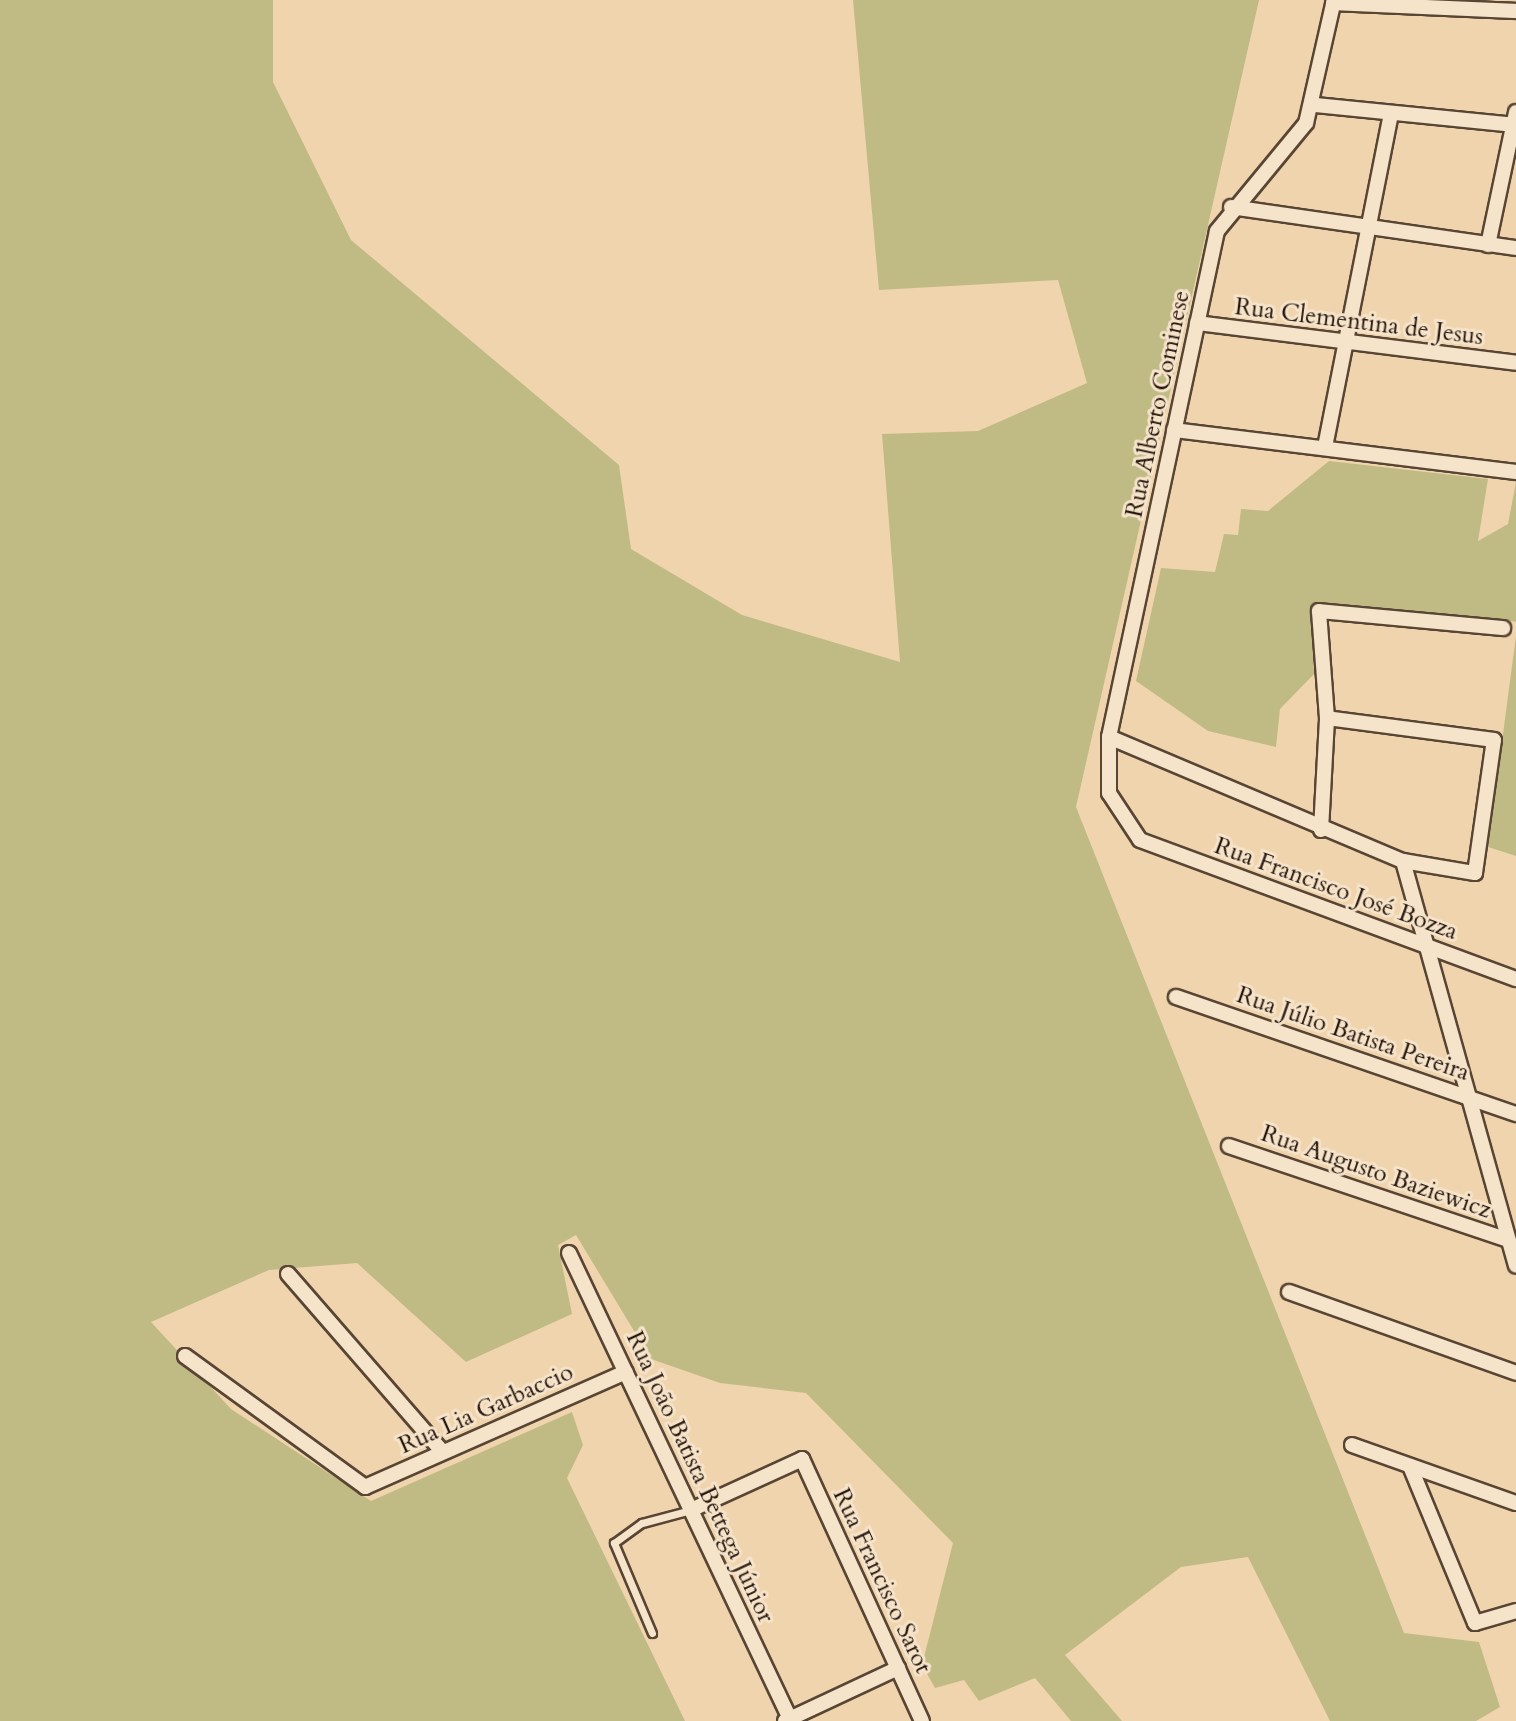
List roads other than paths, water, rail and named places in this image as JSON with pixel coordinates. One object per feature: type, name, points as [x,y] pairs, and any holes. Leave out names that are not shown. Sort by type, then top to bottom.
[{"type":"street","points":[[1334,1],[1516,11]]},
{"type":"street","name":"Rua Alberto Cominese","points":[[1140,840],[1109,793],[1109,737],[1217,231],[1231,207],[1265,179],[1315,105],[1334,1]]},
{"type":"street","points":[[1315,105],[1391,115],[1515,121],[1488,245]]},
{"type":"street","points":[[1325,447],[1366,227],[1391,115]]},
{"type":"street","points":[[1231,207],[1516,248]]},
{"type":"street","name":"Rua Clementina de Jesus","points":[[1197,323],[1344,347],[1516,363]]},
{"type":"street","points":[[1174,430],[1516,472]]},
{"type":"street","points":[[1321,830],[1327,718],[1319,611],[1503,628]]},
{"type":"street","points":[[1109,737],[1321,830],[1403,861],[1475,873],[1494,740],[1327,718]]},
{"type":"street","name":"Rua Francisco José Bozza","points":[[1140,840],[1516,979]]},
{"type":"street","points":[[1403,861],[1516,1266]]},
{"type":"street","name":"Rua Júlio Batista Pereira","points":[[1176,997],[1516,1114]]},
{"type":"street","name":"Rua Augusto Baziewicz","points":[[1229,1146],[1509,1240]]},
{"type":"street","name":"Rua João Batista Bettega Júnior","points":[[569,1253],[693,1509],[789,1720]]},
{"type":"street","points":[[288,1274],[442,1451]]},
{"type":"street","points":[[1289,1292],[1516,1373]]},
{"type":"street","name":"Rua Lia Garbaccio","points":[[185,1356],[365,1487],[626,1372]]},
{"type":"street","points":[[1352,1445],[1516,1503]]},
{"type":"street","name":"Rua Francisco Sarot","points":[[693,1509],[802,1459],[922,1721]]},
{"type":"street","points":[[1410,1466],[1475,1623],[1516,1611]]},
{"type":"street","points":[[789,1720],[898,1668]]},
{"type":"lane","points":[[652,1633],[614,1543],[642,1523],[693,1509]]}]
